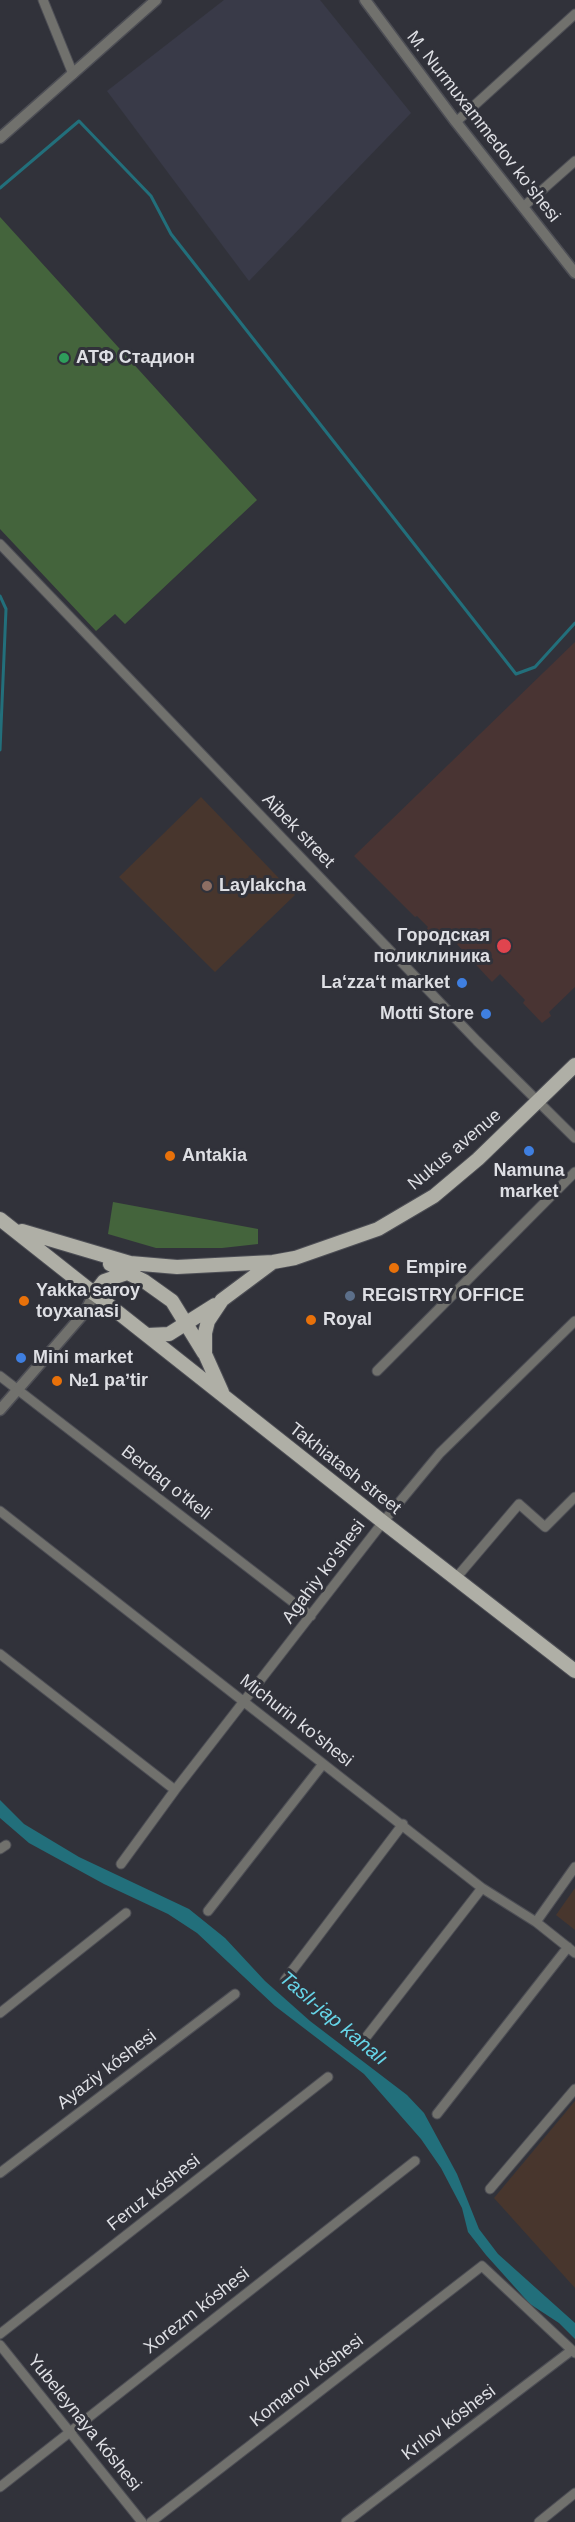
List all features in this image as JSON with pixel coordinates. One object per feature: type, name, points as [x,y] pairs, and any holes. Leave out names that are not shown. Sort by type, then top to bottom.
[{"type":"main road","name":"Nukus avenue","points":[[273,1262],[295,1258],[378,1229],[434,1196],[478,1159],[575,1065]]},
{"type":"main road","points":[[0,1219],[14,1228],[130,1263],[165,1266],[273,1262]]},
{"type":"main road","name":"Takhiatash street","points":[[14,1228],[94,1294],[575,1671]]},
{"type":"main road","points":[[86,1251],[128,1272],[172,1301],[205,1354],[225,1396]]},
{"type":"main road","points":[[148,1335],[169,1334],[222,1300],[273,1262]]},
{"type":"main road","points":[[94,1294],[105,1281],[128,1272],[165,1266]]},
{"type":"main road","points":[[205,1354],[205,1334],[208,1321],[222,1300]]},
{"type":"street","points":[[44,0],[73,74]]},
{"type":"street","points":[[0,138],[156,0]]},
{"type":"street","name":"M. Nurmuxammedov ko'shesi","points":[[365,0],[456,122],[575,273]]},
{"type":"street","points":[[456,122],[575,14]]},
{"type":"street","points":[[523,207],[575,161]]},
{"type":"street","name":"Aibek street","points":[[0,544],[575,1138]]},
{"type":"street","points":[[376,1371],[575,1172]]},
{"type":"street","points":[[0,1410],[85,1312],[94,1294]]},
{"type":"street","name":"Agahiy ko'shesi","points":[[121,1864],[175,1790],[383,1522],[440,1453],[575,1321]]},
{"type":"street","name":"Berdaq o'tkeli","points":[[0,1376],[311,1616]]},
{"type":"street","points":[[456,1578],[519,1504],[545,1527],[575,1497]]},
{"type":"street","name":"Michurin ko'shesi","points":[[0,1511],[482,1888],[536,1922],[571,1950]]},
{"type":"street","points":[[0,1654],[175,1790]]},
{"type":"street","points":[[208,1911],[323,1764]]},
{"type":"street","points":[[285,1980],[403,1824]]},
{"type":"street","points":[[536,1922],[575,1867]]},
{"type":"street","points":[[360,2045],[482,1888]]},
{"type":"street","points":[[0,2013],[126,1913]]},
{"type":"street","points":[[437,2114],[571,1950]]},
{"type":"street","name":"Ayaziy kóshesi","points":[[0,2173],[235,1994]]},
{"type":"street","name":"Feruz kóshesi","points":[[0,2334],[328,2077]]},
{"type":"street","points":[[490,2188],[575,2089]]},
{"type":"street","name":"Xorezm kóshesi","points":[[0,2487],[415,2161]]},
{"type":"street","name":"Komarov kóshesi","points":[[151,2522],[483,2266],[574,2352]]},
{"type":"street","name":"Yubeleynaya kóshesi","points":[[0,2345],[142,2522]]},
{"type":"street","name":"Krılov kóshesi","points":[[346,2522],[574,2352]]},
{"type":"street","points":[[539,2522],[575,2493]]},
{"type":"shaded area","points":[[224,0],[320,0],[411,113],[249,281],[107,91]]},
{"type":"shaded area","points":[[575,642],[575,987],[549,1012],[551,1016],[542,1023],[523,1003],[525,1000],[500,974],[492,982],[454,941],[447,946],[442,941],[438,944],[425,931],[428,927],[354,856]]},
{"type":"shaded area","name":"Laylakcha","points":[[201,797],[295,895],[215,972],[119,877]]},
{"type":"shaded area","points":[[575,1888],[575,1930],[556,1915]]},
{"type":"shaded area","points":[[575,2101],[575,2288],[494,2198]]},
{"type":"green space","name":"АТФ Стадион","points":[[0,217],[257,500],[125,624],[115,614],[96,631],[0,529]]},
{"type":"green space","points":[[113,1202],[258,1229],[258,1244],[222,1248],[156,1248],[108,1234]]},
{"type":"water","points":[[0,1800],[24,1824],[79,1857],[189,1909],[225,1938],[265,1981],[310,2021],[407,2095],[424,2113],[457,2174],[479,2229],[498,2254],[575,2323],[575,2339],[559,2323],[530,2304],[486,2255],[468,2232],[462,2208],[441,2168],[421,2139],[364,2074],[275,2006],[197,1933],[168,1914],[104,1884],[29,1843],[0,1818]]},
{"type":"waterway","points":[[0,188],[79,121],[151,196],[171,234],[516,674],[535,667],[575,623]]},
{"type":"waterway","points":[[0,596],[6,609],[0,750]]},
{"type":"place","name":"АТФ Стадион","points":[[64,358]]},
{"type":"place","name":"Laylakcha","points":[[207,886]]},
{"type":"place","name":"Городская поликлиника","points":[[504,946]]},
{"type":"place","name":"Laʻzzaʻt market","points":[[462,983]]},
{"type":"place","name":"Motti Store","points":[[486,1014]]},
{"type":"place","name":"Namuna market","points":[[529,1151]]},
{"type":"place","name":"Antakia","points":[[170,1156]]},
{"type":"place","name":"Empire","points":[[394,1268]]},
{"type":"place","name":"REGISTRY OFFICE","points":[[350,1296]]},
{"type":"place","name":"Yakka saroy toyxanasi","points":[[24,1301]]},
{"type":"place","name":"Royal","points":[[311,1320]]},
{"type":"place","name":"Mini market","points":[[21,1358]]},
{"type":"place","name":"№1 paʼtir","points":[[57,1381]]},
{"type":"water label","name":"Taslı-jap kanalı","points":[[333,2019]]}]
